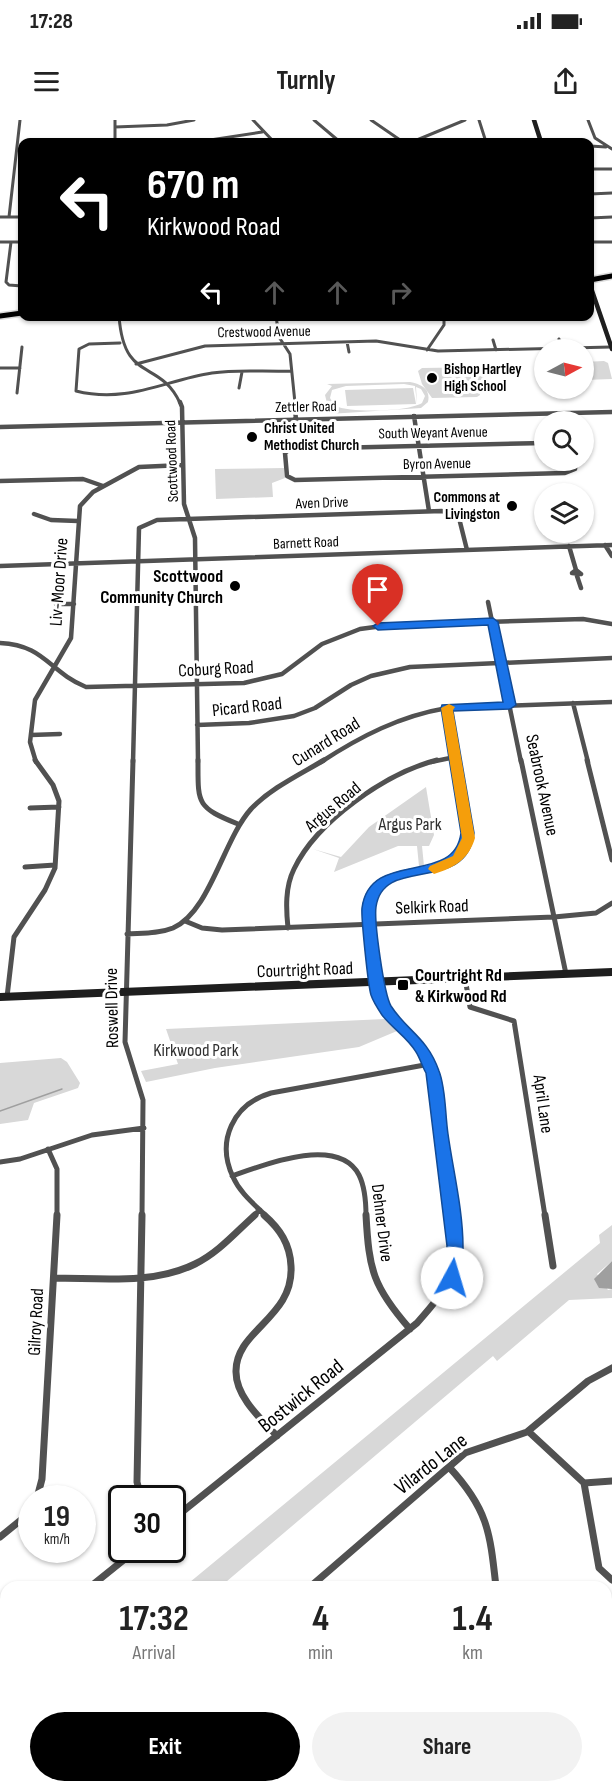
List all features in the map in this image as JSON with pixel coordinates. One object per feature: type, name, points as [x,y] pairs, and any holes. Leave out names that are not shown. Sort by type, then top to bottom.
[{"type":"main road","points":[[594,279],[612,276]]},
{"type":"main road","points":[[0,316],[18,314]]},
{"type":"street","points":[[18,138],[20,120]]},
{"type":"street","points":[[115,138],[116,120]]},
{"type":"street","points":[[115,127],[167,125],[194,120]]},
{"type":"street","points":[[253,120],[269,138]]},
{"type":"street","points":[[314,120],[335,138]]},
{"type":"street","points":[[371,120],[397,138]]},
{"type":"street","points":[[422,138],[465,120]]},
{"type":"street","points":[[479,120],[485,138]]},
{"type":"street","points":[[534,120],[541,138]]},
{"type":"street","points":[[588,120],[595,138],[610,148]]},
{"type":"street","points":[[233,138],[262,132]]},
{"type":"street","points":[[9,217],[18,140]]},
{"type":"street","points":[[594,146],[610,148]]},
{"type":"street","points":[[594,169],[612,169]]},
{"type":"street","points":[[594,194],[612,193]]},
{"type":"street","points":[[0,217],[18,217]]},
{"type":"street","points":[[594,218],[612,217]]},
{"type":"street","points":[[0,242],[18,242]]},
{"type":"street","points":[[11,242],[6,282],[11,286],[18,286]]},
{"type":"street","points":[[594,242],[612,242]]},
{"type":"street","points":[[594,296],[612,348]]},
{"type":"street","points":[[119,321],[120,343],[89,344],[79,349],[75,388],[78,392],[137,393],[208,374],[291,371]]},
{"type":"street","points":[[277,321],[278,333],[290,354],[296,419]]},
{"type":"street","points":[[427,350],[444,325],[444,321]]},
{"type":"street","points":[[493,340],[496,350]]},
{"type":"street","points":[[347,342],[349,352]]},
{"type":"street","name":"Crestwood Avenue","points":[[136,364],[192,347],[391,342],[427,350],[534,349]]},
{"type":"street","name":"Scottwood Road","points":[[120,343],[126,355],[169,386],[181,402],[184,504],[195,532],[199,800],[208,812],[238,824]]},
{"type":"street","points":[[17,393],[22,347]]},
{"type":"street","name":"Crestwood Avenue","points":[[594,348],[612,348]]},
{"type":"street","points":[[0,368],[20,368]]},
{"type":"street","points":[[238,388],[242,372]]},
{"type":"street","name":"Zettler Road","points":[[0,427],[612,412]]},
{"type":"street","points":[[414,417],[429,512]]},
{"type":"street","name":"South Weyant Avenue","points":[[290,479],[285,464],[287,450],[534,443]]},
{"type":"street","name":"Liv-Moor Drive","points":[[3,997],[14,937],[45,890],[55,865],[59,807],[53,785],[32,754],[31,735],[35,700],[71,638],[78,521],[82,501],[103,486],[139,467],[183,465]]},
{"type":"street","name":"Byron Avenue","points":[[290,479],[565,473],[570,471]]},
{"type":"street","points":[[0,481],[83,479],[103,486]]},
{"type":"street","name":"Aven Drive","points":[[150,521],[447,512],[459,518],[466,550]]},
{"type":"street","points":[[34,514],[51,520],[78,521]]},
{"type":"street","name":"Roswell Drive","points":[[138,1485],[144,1128],[143,1100],[125,1042],[138,532],[144,524],[150,521]]},
{"type":"street","points":[[605,545],[612,556]]},
{"type":"street","name":"Barnett Road","points":[[0,566],[612,545]]},
{"type":"street","points":[[569,546],[581,588]]},
{"type":"street","name":"Seabrook Avenue","points":[[488,602],[566,974]]},
{"type":"street","points":[[56,604],[74,604]]},
{"type":"street","name":"Coburg Road","points":[[0,643],[26,646],[71,681],[86,687],[134,686],[253,682],[282,674],[322,644],[360,629],[390,625],[591,619],[612,624]]},
{"type":"street","name":"Picard Road","points":[[197,725],[273,721],[294,716],[315,708],[351,685],[388,671],[430,665],[612,658]]},
{"type":"street","name":"Cunard Road","points":[[185,921],[195,908],[238,824],[273,791],[372,729],[421,711],[447,708],[612,702]]},
{"type":"street","points":[[573,703],[612,860]]},
{"type":"street","points":[[277,1436],[246,1403],[236,1383],[235,1372],[245,1343],[276,1312],[290,1284],[291,1263],[287,1244],[273,1222],[242,1192],[232,1176],[224,1153],[226,1131],[239,1110],[255,1099],[275,1092],[429,1064],[422,1048],[387,1011],[378,994],[370,924],[371,898],[384,881],[408,872],[447,865],[457,859],[466,847],[468,833],[447,708]]},
{"type":"street","points":[[31,735],[60,734]]},
{"type":"street","name":"Argus Road","points":[[288,928],[286,900],[291,879],[306,849],[320,832],[375,789],[414,766],[429,760],[455,757]]},
{"type":"street","points":[[30,808],[59,807]]},
{"type":"street","points":[[25,867],[55,865]]},
{"type":"street","name":"Selkirk Road","points":[[185,921],[213,930],[288,928],[580,916],[610,905]]},
{"type":"street","points":[[127,934],[162,932],[185,921]]},
{"type":"street","name":"Courtright Road","points":[[3,997],[612,972]]},
{"type":"street","name":"April Lane","points":[[465,978],[470,1007],[514,1021],[553,1266]]},
{"type":"street","name":"Bostwick Road","points":[[186,1509],[410,1329],[432,1310],[446,1292],[452,1278],[455,1246],[435,1083],[429,1064]]},
{"type":"street","points":[[0,1162],[92,1135],[144,1128]]},
{"type":"street","name":"Gilroy Road","points":[[40,1485],[58,1179],[48,1149]]},
{"type":"street","name":"Dehner Drive","points":[[232,1176],[274,1161],[305,1155],[328,1156],[351,1165],[363,1183],[369,1255],[377,1287],[410,1329]]},
{"type":"street","points":[[54,1278],[175,1272],[196,1264],[260,1210]]},
{"type":"street","name":"Vilardo Lane","points":[[317,1581],[449,1467],[477,1446],[507,1440],[529,1432],[585,1383],[612,1368]]},
{"type":"street","points":[[529,1432],[584,1483],[599,1568],[609,1578]]},
{"type":"street","points":[[449,1467],[474,1494],[485,1513],[495,1581]]},
{"type":"street","points":[[584,1483],[612,1481]]},
{"type":"street","points":[[0,1537],[18,1523]]},
{"type":"street","points":[[97,1581],[120,1563]]},
{"type":"green space","points":[[594,362],[608,363],[612,379],[594,380]]},
{"type":"green space","points":[[488,367],[489,374],[478,382],[480,395],[477,397],[432,398],[422,384],[418,371],[422,368]]},
{"type":"green space","points":[[410,382],[427,390],[429,397],[428,402],[421,408],[329,414],[333,409],[327,403],[325,395],[332,386],[327,384]],"holes":[[[404,384],[415,386],[417,404],[416,387],[421,389],[425,396],[422,403],[404,408],[353,410],[335,406],[330,398],[332,390],[346,386]]]},
{"type":"green space","points":[[413,388],[416,404],[347,406],[345,390]]},
{"type":"green space","points":[[284,468],[285,478],[272,483],[273,497],[216,499],[215,469]]},
{"type":"green space","name":"Argus Park","points":[[426,787],[434,835],[429,846],[422,846],[424,866],[419,866],[417,846],[398,846],[334,872],[339,858],[313,849],[341,857],[369,827]]},
{"type":"green space","name":"Kirkwood Park","points":[[385,1019],[397,1031],[359,1047],[215,1068],[146,1082],[141,1071],[178,1064],[166,1029]]},
{"type":"green space","points":[[61,1058],[67,1062],[80,1083],[78,1088],[34,1103],[28,1120],[0,1124],[0,1063]]},
{"type":"green space","points":[[612,1225],[612,1261],[597,1274],[608,1290],[612,1289],[612,1298],[569,1300],[497,1361],[493,1356],[227,1581],[191,1581],[600,1243],[599,1235]]},
{"type":"shaded area","points":[[612,1261],[612,1289],[599,1288],[594,1279]]},
{"type":"waterway","points":[[0,1111],[62,1089]]},
{"type":"slow traffic","points":[[434,869],[457,859],[466,847],[468,838],[447,708],[449,707]]},
{"type":"place","name":"Bishop Hartley High School","points":[[432,378]]},
{"type":"place","name":"Christ United Methodist Church","points":[[252,437]]},
{"type":"place","name":"Commons at Livingston","points":[[512,506]]},
{"type":"place","name":"Scottwood Community Church","points":[[235,586]]},
{"type":"place","name":"Courtright Rd & Kirkwood Rd","points":[[403,985]]},
{"type":"route","points":[[378,626],[493,622],[510,705],[447,708],[468,833],[466,847],[457,859],[447,865],[436,869],[408,872],[384,881],[371,898],[369,908],[378,994],[387,1011],[422,1048],[433,1073],[455,1246],[452,1278]]}]
